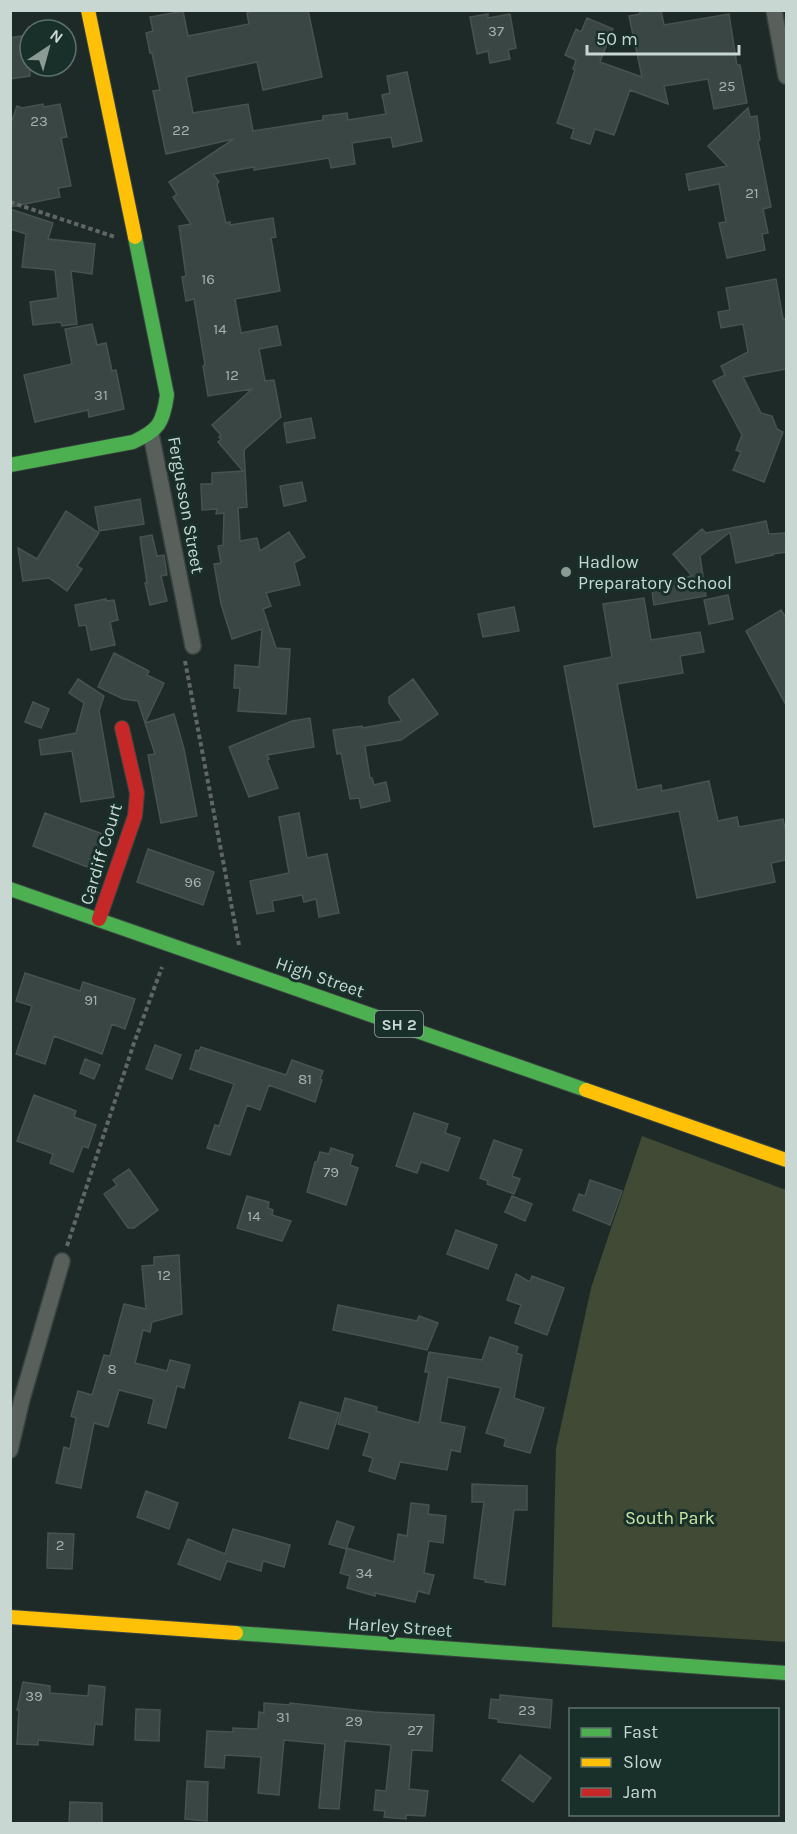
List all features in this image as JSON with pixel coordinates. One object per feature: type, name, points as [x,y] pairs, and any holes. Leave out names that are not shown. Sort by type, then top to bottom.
[{"type":"main road","name":"Fergusson Street","points":[[88,10],[167,395],[162,420],[151,434]]},
{"type":"main road","points":[[10,465],[133,442],[151,434]]},
{"type":"main road","name":"Cardiff Court","points":[[99,919],[135,816],[137,793],[122,728]]},
{"type":"main road","name":"High Street","points":[[10,889],[171,943],[786,1160]]},
{"type":"main road","name":"Harley Street","points":[[10,1617],[786,1673]]},
{"type":"street","points":[[774,10],[786,76]]},
{"type":"street","name":"Fergusson Street","points":[[151,434],[193,646]]},
{"type":"street","points":[[10,1450],[22,1399],[62,1261]]},
{"type":"path","points":[[10,202],[135,244]]},
{"type":"path","points":[[193,646],[183,652],[244,970]]},
{"type":"path","points":[[62,1261],[134,1043],[171,943]]},
{"type":"green space","name":"South Park","points":[[642,1136],[786,1190],[786,1642],[552,1627],[556,1448],[591,1288]]},
{"type":"building","points":[[257,10],[308,10],[322,77],[263,90],[257,62],[186,77],[193,113],[248,104],[253,131],[323,120],[323,116],[347,113],[348,120],[386,114],[382,95],[390,93],[387,76],[407,72],[422,141],[393,147],[391,137],[352,143],[355,164],[331,168],[329,158],[213,174],[219,182],[217,184],[226,223],[230,222],[230,225],[273,218],[276,237],[271,238],[280,291],[235,299],[241,333],[277,326],[281,345],[259,349],[265,381],[274,380],[281,417],[244,450],[247,507],[238,508],[240,541],[257,538],[260,551],[289,532],[305,557],[294,563],[300,585],[266,593],[271,606],[263,609],[276,648],[290,649],[286,714],[238,711],[240,688],[234,688],[235,665],[259,667],[262,629],[232,639],[221,604],[214,564],[221,563],[218,546],[223,545],[224,513],[216,514],[217,509],[202,510],[201,484],[212,484],[212,473],[243,471],[218,442],[221,435],[212,425],[252,389],[208,396],[194,299],[186,301],[182,277],[186,276],[179,226],[191,224],[173,197],[177,194],[169,182],[234,139],[166,154],[153,91],[160,90],[146,33],[153,31],[150,17],[183,11],[188,36],[249,24],[247,13]]},
{"type":"building","points":[[639,10],[661,10],[664,25],[729,14],[737,65],[740,65],[747,103],[714,109],[708,79],[664,86],[668,104],[630,90],[614,135],[595,129],[590,144],[571,138],[574,129],[557,123],[575,70],[573,69],[576,60],[565,55],[576,29],[581,32],[587,18],[613,29],[600,62],[642,77],[629,16],[640,14]]},
{"type":"building","points":[[488,14],[488,18],[510,14],[516,48],[508,50],[510,59],[490,63],[488,51],[477,54],[470,17]]},
{"type":"building","points":[[18,37],[18,78],[10,79],[10,38]]},
{"type":"building","points":[[43,104],[44,107],[60,104],[67,137],[61,138],[71,186],[58,188],[60,197],[10,207],[10,126],[17,106],[22,108]]},
{"type":"building","points":[[748,108],[750,117],[757,116],[760,140],[758,141],[771,207],[763,209],[768,233],[762,234],[765,250],[727,258],[719,223],[726,222],[719,184],[689,190],[686,174],[727,166],[708,146]]},
{"type":"building","points":[[10,209],[53,223],[48,239],[95,244],[92,274],[71,271],[77,324],[62,326],[61,322],[33,325],[30,302],[58,298],[55,270],[22,267],[26,234],[10,229]]},
{"type":"building","points":[[776,279],[783,319],[786,319],[786,369],[743,377],[761,413],[772,416],[777,429],[783,432],[764,482],[733,470],[741,452],[736,450],[742,435],[713,381],[725,375],[721,366],[748,352],[743,324],[721,328],[718,312],[730,310],[726,288]]},
{"type":"building","points":[[92,324],[97,345],[106,343],[112,371],[116,370],[124,409],[89,417],[88,410],[35,422],[24,375],[72,364],[65,329]]},
{"type":"building","points":[[311,418],[315,438],[287,443],[284,423]]},
{"type":"building","points":[[302,482],[306,501],[284,506],[280,486]]},
{"type":"building","points":[[140,499],[144,524],[99,531],[95,507]]},
{"type":"building","points":[[66,511],[99,533],[77,566],[82,569],[67,591],[49,578],[23,581],[18,548],[37,559]]},
{"type":"building","points":[[766,521],[769,534],[786,533],[786,552],[736,563],[730,532],[700,556],[706,596],[654,605],[651,583],[692,576],[673,554],[702,529],[706,533]]},
{"type":"building","points":[[152,535],[157,556],[164,555],[167,575],[161,576],[167,601],[150,605],[140,537]]},
{"type":"building","points":[[728,595],[733,619],[709,624],[704,600]]},
{"type":"building","points":[[644,598],[651,640],[700,632],[704,652],[680,656],[683,673],[617,684],[637,790],[661,785],[662,791],[709,781],[718,821],[737,817],[739,827],[783,819],[786,833],[786,860],[771,863],[775,882],[697,898],[679,811],[594,827],[564,666],[612,657],[603,604]]},
{"type":"building","points":[[106,599],[106,601],[114,600],[118,620],[110,622],[115,645],[91,650],[86,625],[79,626],[75,605]]},
{"type":"building","points":[[514,607],[519,631],[483,637],[478,614]]},
{"type":"building","points":[[781,610],[786,618],[786,705],[746,631]]},
{"type":"building","points":[[114,653],[149,671],[147,675],[164,683],[145,723],[138,701],[123,699],[98,687]]},
{"type":"building","points":[[78,679],[104,696],[99,711],[114,797],[81,802],[72,751],[41,755],[39,740],[76,733],[84,703],[69,693]]},
{"type":"building","points":[[413,679],[438,714],[401,740],[365,746],[370,778],[374,785],[386,782],[390,801],[361,808],[359,798],[350,799],[341,753],[337,754],[333,730],[402,721],[389,703],[389,697]]},
{"type":"building","points":[[33,702],[49,709],[41,728],[25,722]]},
{"type":"building","points":[[174,714],[184,749],[197,816],[161,823],[148,755],[155,754],[145,723]]},
{"type":"building","points":[[310,718],[314,747],[267,755],[278,788],[249,797],[229,747],[292,721]]},
{"type":"building","points":[[45,813],[108,836],[95,870],[33,846]]},
{"type":"building","points":[[299,813],[307,858],[327,854],[339,913],[319,917],[316,899],[304,902],[302,895],[272,901],[274,911],[257,914],[250,881],[289,873],[279,817]]},
{"type":"building","points":[[148,849],[214,872],[203,905],[137,882]]},
{"type":"building","points":[[25,973],[80,991],[83,982],[135,999],[125,1029],[112,1024],[102,1054],[54,1036],[45,1064],[16,1054],[32,1006],[16,1001]]},
{"type":"building","points":[[155,1045],[181,1055],[172,1079],[146,1069]]},
{"type":"building","points":[[201,1047],[286,1075],[292,1060],[323,1071],[315,1102],[269,1085],[260,1110],[247,1105],[230,1155],[207,1148],[215,1125],[219,1126],[234,1084],[190,1069],[196,1050],[199,1051]]},
{"type":"building","points":[[85,1059],[100,1065],[94,1079],[80,1073]]},
{"type":"building","points":[[34,1095],[76,1111],[74,1117],[96,1125],[88,1148],[83,1146],[73,1172],[50,1163],[53,1154],[17,1141]]},
{"type":"building","points":[[414,1113],[448,1124],[445,1133],[460,1138],[448,1171],[421,1162],[417,1173],[396,1166]]},
{"type":"building","points":[[494,1140],[522,1150],[512,1176],[520,1179],[514,1194],[487,1184],[488,1181],[480,1178]]},
{"type":"building","points":[[331,1148],[353,1155],[350,1165],[358,1168],[346,1205],[307,1192],[320,1152],[329,1154]]},
{"type":"building","points":[[129,1169],[158,1210],[134,1228],[128,1228],[104,1194],[117,1185],[113,1180]]},
{"type":"building","points":[[590,1180],[622,1191],[610,1225],[573,1210],[579,1194],[585,1196]]},
{"type":"building","points":[[247,1196],[269,1202],[268,1208],[273,1210],[272,1215],[291,1221],[282,1241],[237,1228]]},
{"type":"building","points":[[512,1196],[532,1204],[525,1221],[505,1212]]},
{"type":"building","points":[[456,1230],[497,1245],[488,1269],[447,1254]]},
{"type":"building","points":[[179,1255],[182,1314],[152,1322],[150,1332],[143,1330],[135,1363],[167,1371],[170,1360],[190,1365],[184,1388],[177,1386],[166,1428],[148,1423],[154,1399],[119,1390],[108,1427],[94,1423],[81,1488],[56,1483],[64,1447],[70,1449],[76,1418],[71,1416],[78,1391],[92,1395],[104,1355],[110,1356],[124,1304],[146,1309],[142,1266],[154,1265],[154,1257]]},
{"type":"building","points":[[516,1274],[530,1282],[532,1276],[564,1288],[547,1335],[515,1323],[521,1305],[507,1300]]},
{"type":"building","points":[[338,1305],[417,1321],[419,1316],[438,1323],[427,1350],[333,1330]]},
{"type":"building","points":[[490,1337],[518,1347],[516,1353],[522,1355],[514,1398],[544,1408],[530,1453],[504,1446],[506,1439],[486,1433],[501,1388],[448,1377],[440,1422],[465,1427],[460,1452],[451,1450],[447,1470],[400,1462],[395,1479],[369,1471],[373,1458],[363,1455],[370,1433],[338,1424],[345,1398],[377,1407],[376,1411],[419,1423],[429,1372],[425,1372],[429,1352],[482,1360]]},
{"type":"building","points":[[300,1402],[339,1413],[328,1449],[289,1438]]},
{"type":"building","points":[[472,1484],[527,1486],[527,1510],[514,1510],[505,1585],[474,1578],[484,1502],[472,1502]]},
{"type":"building","points":[[146,1491],[178,1503],[169,1529],[137,1517]]},
{"type":"building","points":[[411,1503],[429,1505],[428,1514],[446,1516],[443,1543],[429,1541],[424,1573],[434,1575],[429,1594],[418,1591],[415,1602],[375,1593],[375,1596],[347,1588],[350,1576],[340,1573],[347,1548],[394,1562],[398,1534],[407,1536]]},
{"type":"building","points":[[337,1521],[354,1527],[346,1549],[329,1544]]},
{"type":"building","points":[[233,1529],[290,1545],[284,1567],[263,1561],[261,1571],[227,1561],[220,1580],[178,1564],[188,1539],[225,1554]]},
{"type":"building","points":[[48,1533],[74,1534],[72,1569],[47,1568]]},
{"type":"building","points":[[23,1682],[50,1686],[50,1693],[88,1696],[89,1685],[105,1687],[102,1725],[95,1724],[93,1745],[38,1740],[38,1745],[17,1744],[19,1710],[17,1710]]},
{"type":"building","points":[[500,1695],[552,1700],[550,1728],[498,1722],[498,1719],[489,1718],[491,1699],[500,1700]]},
{"type":"building","points":[[264,1703],[290,1705],[290,1703],[374,1712],[434,1715],[432,1751],[412,1750],[409,1789],[428,1791],[425,1816],[406,1815],[406,1819],[384,1817],[385,1811],[374,1810],[376,1790],[386,1791],[391,1745],[345,1741],[339,1809],[319,1808],[325,1744],[284,1740],[279,1795],[258,1793],[261,1757],[225,1755],[224,1768],[205,1767],[207,1731],[233,1732],[233,1728],[258,1729],[259,1712],[264,1713]]},
{"type":"building","points":[[136,1709],[160,1710],[159,1741],[135,1740]]},
{"type":"building","points":[[520,1755],[551,1778],[533,1802],[502,1780]]},
{"type":"building","points":[[187,1781],[208,1782],[207,1821],[185,1819]]},
{"type":"building","points":[[70,1802],[102,1803],[102,1824],[69,1824]]},
{"type":"traffic: fast","points":[[10,465],[133,442],[149,434],[161,419],[167,395],[135,237]]},
{"type":"traffic: fast","points":[[10,889],[586,1090]]},
{"type":"traffic: fast","points":[[236,1633],[786,1673]]},
{"type":"traffic: slow","points":[[88,10],[135,237]]},
{"type":"traffic: slow","points":[[586,1090],[786,1160]]},
{"type":"traffic: slow","points":[[10,1617],[236,1633]]},
{"type":"traffic: jam","points":[[99,919],[135,816],[137,793],[122,728]]},
{"type":"place","name":"Hadlow Preparatory School","points":[[566,572]]}]
